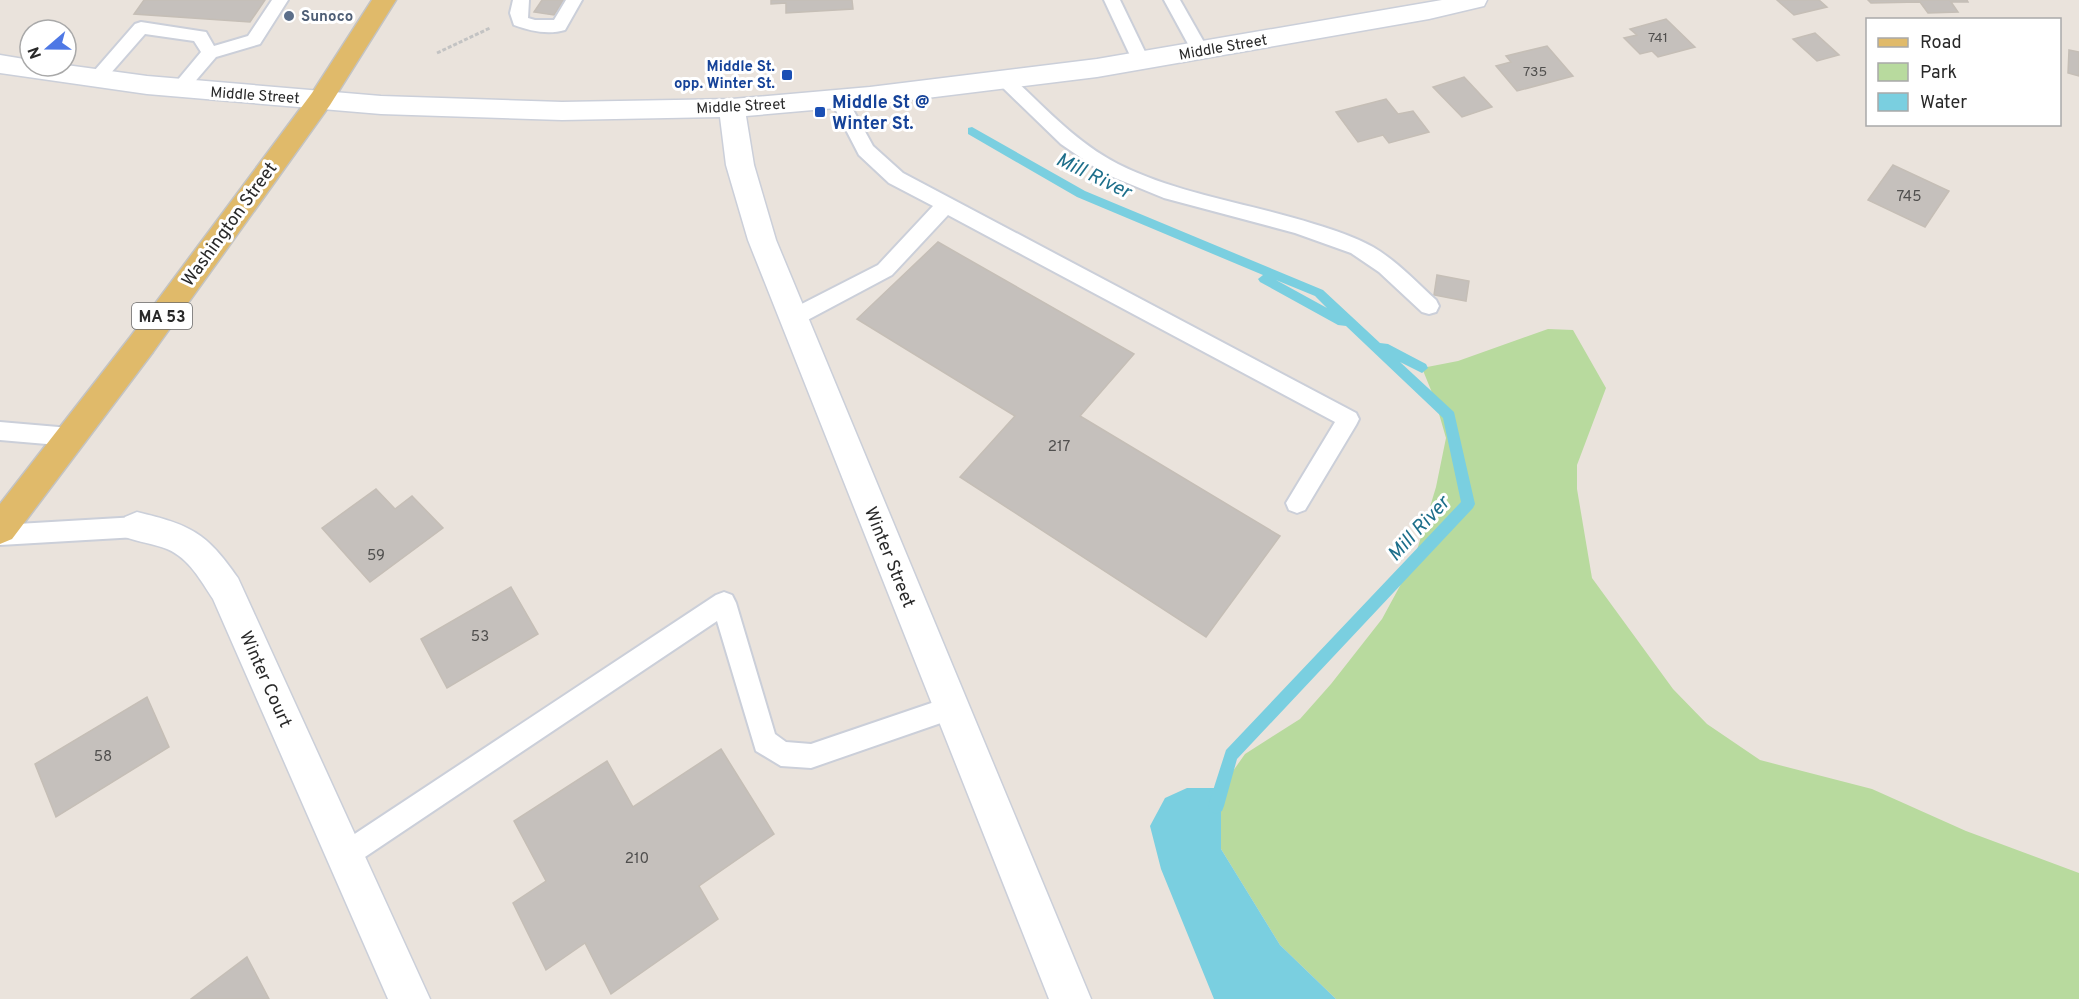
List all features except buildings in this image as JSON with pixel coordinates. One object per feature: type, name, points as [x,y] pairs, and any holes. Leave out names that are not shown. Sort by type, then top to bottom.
[{"type":"main road","name":"Washington Street","points":[[0,529],[142,344],[321,99],[384,0]]},
{"type":"main road","name":"Middle Street","points":[[0,64],[180,88],[381,105],[562,111],[732,108],[1006,81],[1200,51],[1429,11],[1475,0]]},
{"type":"main road","name":"Winter Street","points":[[732,108],[740,165],[758,229],[1070,999]]},
{"type":"main road","name":"Winter Court","points":[[136,527],[176,536],[201,552],[226,589],[409,999]]},
{"type":"lane","points":[[180,88],[210,53],[254,40],[280,0]]},
{"type":"lane","points":[[521,0],[518,13],[520,21],[533,26],[559,26],[574,0]]},
{"type":"lane","points":[[1112,0],[1140,60]]},
{"type":"lane","points":[[1172,0],[1200,51]]},
{"type":"lane","points":[[97,78],[141,28],[200,36],[210,53]]},
{"type":"lane","points":[[1006,81],[1066,139],[1111,168],[1164,190],[1326,236],[1360,249],[1429,306]]},
{"type":"lane","points":[[839,99],[866,150],[896,178],[1348,419],[1297,503]]},
{"type":"lane","points":[[794,318],[885,270],[947,204]]},
{"type":"lane","points":[[0,431],[70,437]]},
{"type":"lane","name":"Winter Court","points":[[0,535],[136,527]]},
{"type":"lane","points":[[344,856],[724,603],[765,742],[781,754],[811,756],[952,708]]},
{"type":"path","points":[[437,53],[490,28]]},
{"type":"green space","points":[[1548,329],[1573,330],[1606,388],[1577,465],[1577,489],[1592,578],[1673,689],[1707,724],[1760,760],[1872,789],[1966,831],[2079,873],[2079,999],[1336,999],[1280,945],[1221,849],[1221,788],[1245,754],[1300,719],[1331,684],[1382,619],[1414,560],[1436,487],[1446,438],[1435,400],[1422,368],[1458,361]]},
{"type":"water","points":[[1187,788],[1221,788],[1221,849],[1280,945],[1336,999],[1214,999],[1161,869],[1150,826],[1165,798]]},
{"type":"waterway","name":"Mill River","points":[[972,131],[1081,194],[1319,293],[1449,416],[1468,504],[1231,755],[1216,806]]},
{"type":"waterway","points":[[1264,279],[1342,322]]},
{"type":"waterway","points":[[1384,347],[1422,368]]},
{"type":"place","name":"Sunoco","points":[[289,16]]},
{"type":"place","name":"Middle St. opp. Winter St.","points":[[787,75]]},
{"type":"place","name":"Middle St @ Winter St.","points":[[820,112]]}]
